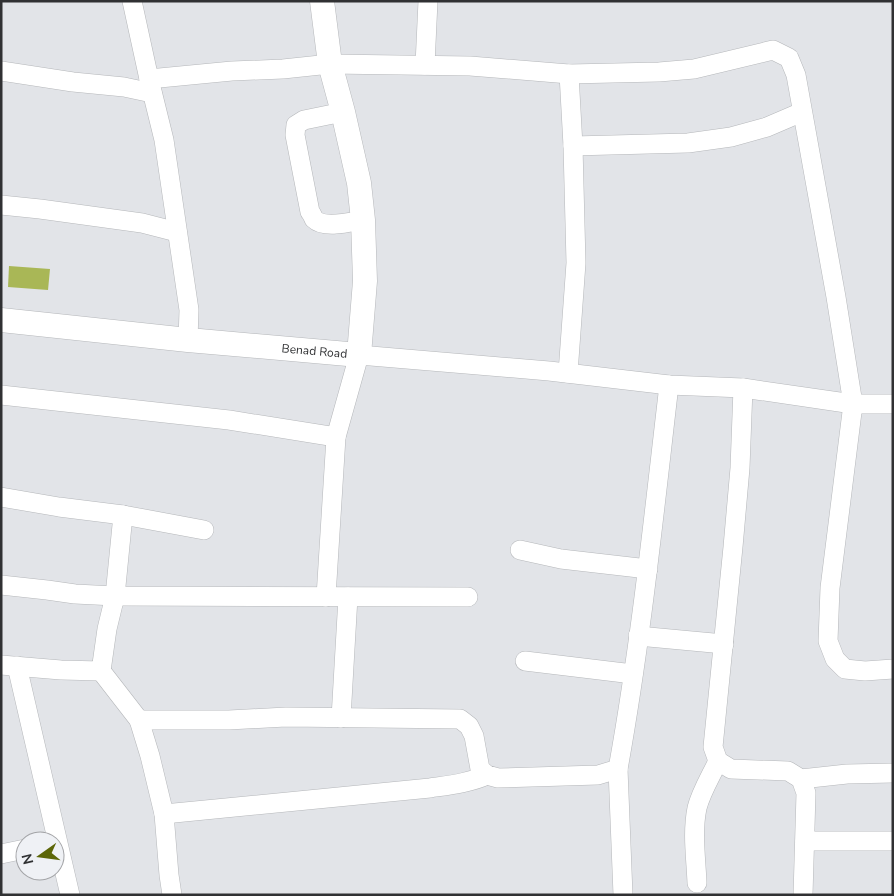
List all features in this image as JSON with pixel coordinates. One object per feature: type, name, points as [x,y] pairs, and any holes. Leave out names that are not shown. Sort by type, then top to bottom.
[{"type":"main road","name":"Benad Road","points":[[1,320],[188,340],[359,355],[365,281],[363,220],[359,182],[330,64],[322,1]]},
{"type":"street","points":[[132,1],[164,140],[189,310],[188,340]]},
{"type":"street","points":[[425,65],[428,1]]},
{"type":"street","points":[[1,71],[73,82],[124,87],[151,86],[232,71],[283,69],[330,64],[470,66],[568,74],[659,72],[694,69],[773,50],[789,58],[796,75],[836,297],[853,404],[830,588],[828,641],[835,659],[845,669],[865,671],[893,669]]},
{"type":"street","points":[[568,74],[573,146],[576,263],[568,373]]},
{"type":"street","points":[[343,112],[304,120],[296,124],[295,135],[310,212],[315,220],[329,225],[363,220]]},
{"type":"street","points":[[573,146],[688,143],[731,137],[767,127],[802,112]]},
{"type":"street","points":[[1,205],[40,208],[142,223],[177,232]]},
{"type":"street","points":[[326,597],[336,437],[359,355],[568,373],[669,385],[743,388],[853,404],[893,404]]},
{"type":"street","points":[[623,895],[618,769],[626,728],[648,569],[669,385]]},
{"type":"street","points":[[743,388],[740,468],[713,747],[718,761],[730,769],[788,771],[801,779],[847,774],[893,773]]},
{"type":"street","points":[[1,395],[229,420],[336,437]]},
{"type":"street","points":[[1,497],[123,515],[204,530]]},
{"type":"street","points":[[123,515],[115,596],[107,629],[101,671],[139,720],[164,814],[172,895]]},
{"type":"street","points":[[520,550],[561,558],[648,569]]},
{"type":"street","points":[[1,585],[75,594],[115,596],[468,597]]},
{"type":"street","points":[[341,718],[348,597]]},
{"type":"street","points":[[638,636],[724,644]]},
{"type":"street","points":[[525,661],[633,674]]},
{"type":"street","points":[[53,831],[9,665],[61,670],[101,671]]},
{"type":"street","points":[[139,720],[229,720],[286,717],[460,720],[469,726],[472,731],[480,769],[498,778],[598,775],[618,769]]},
{"type":"street","points":[[697,883],[694,831],[698,807],[706,784],[718,761]]},
{"type":"street","points":[[164,814],[430,788],[476,780],[487,774]]},
{"type":"street","points":[[801,779],[806,793],[802,895]]},
{"type":"street","points":[[805,841],[893,841]]},
{"type":"street","points":[[1,854],[15,851]]},
{"type":"street","points":[[65,876],[70,895]]},
{"type":"building","points":[[9,266],[50,269],[48,290],[8,287]]}]
